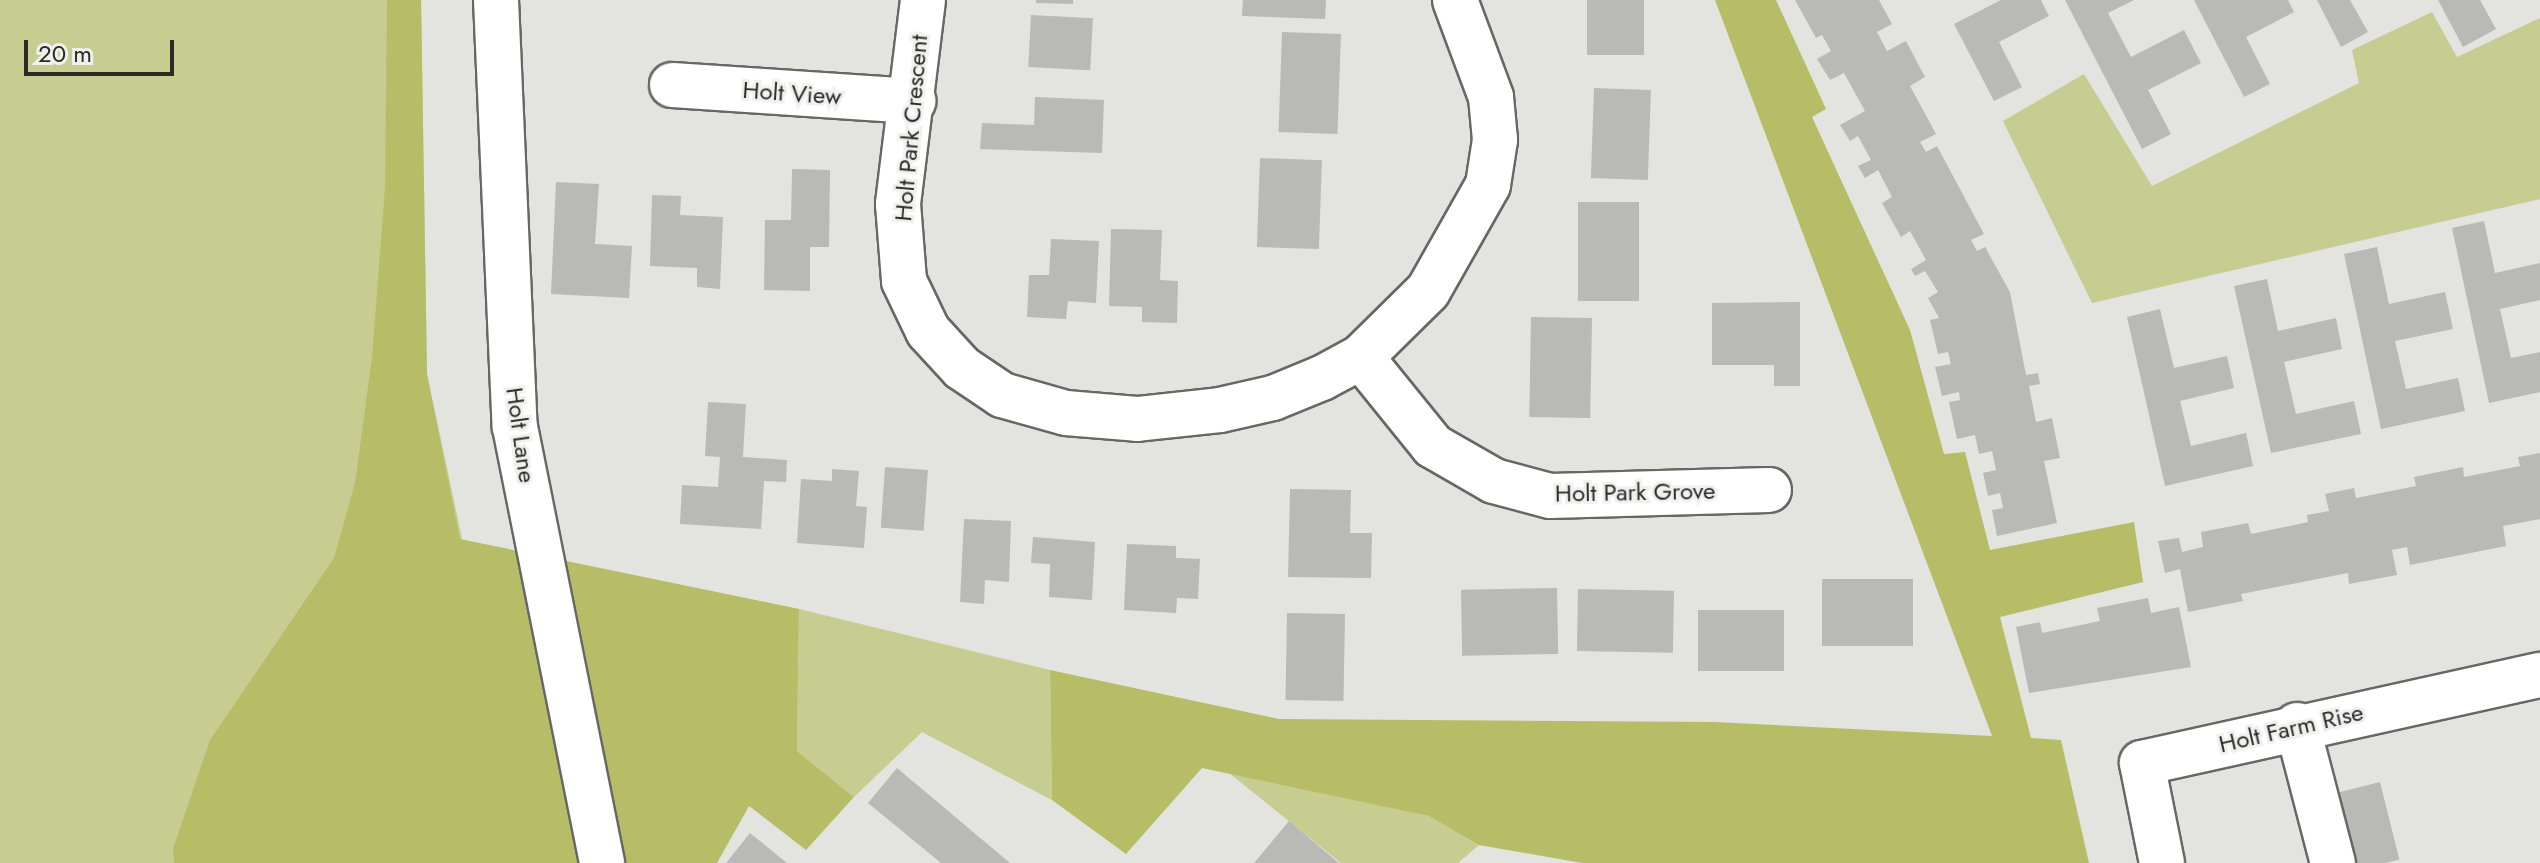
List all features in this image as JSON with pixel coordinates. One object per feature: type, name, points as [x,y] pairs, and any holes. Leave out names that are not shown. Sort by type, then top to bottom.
[{"type":"street","name":"Holt Lane","points":[[496,0],[515,427],[602,863]]},
{"type":"street","name":"Holt Park Crescent","points":[[923,0],[898,204],[904,281],[928,331],[962,368],[1002,395],[1066,413],[1137,419],[1198,414],[1273,398],[1361,357],[1428,291],[1488,185],[1495,140],[1491,97],[1455,0]]},
{"type":"street","name":"Holt View","points":[[672,85],[913,101]]},
{"type":"street","name":"Holt Park Grove","points":[[1361,357],[1433,446],[1494,481],[1550,496],[1769,490]]},
{"type":"street","name":"Holt Farm Rise","points":[[2162,863],[2142,763],[2297,725],[2540,675]]},
{"type":"street","points":[[2297,725],[2333,863]]},
{"type":"green space","points":[[0,0],[421,0],[427,374],[531,863],[0,863]]},
{"type":"green space","points":[[387,0],[421,0],[427,374],[460,539],[799,609],[797,751],[854,797],[806,850],[749,806],[717,863],[174,863],[173,849],[210,740],[334,558],[355,483],[372,357],[385,187]]},
{"type":"green space","points":[[1715,0],[1776,0],[1826,109],[1812,117],[1910,330],[1944,454],[1965,452],[1990,550],[2134,522],[2143,582],[2000,617],[2031,738],[2061,740],[2089,863],[1582,863],[1479,845],[1429,816],[1202,768],[1126,854],[1052,800],[1050,670],[1279,719],[1714,722],[1992,736]]},
{"type":"green space","points":[[2432,12],[2457,57],[2540,18],[2540,199],[2092,303],[2003,121],[2084,74],[2152,186],[2359,83],[2352,50]]},
{"type":"green space","points":[[799,609],[1050,670],[1052,800],[922,732],[854,797],[797,751]]},
{"type":"green space","points":[[1229,773],[1430,816],[1479,845],[1458,863],[1341,863]]},
{"type":"building","points":[[1036,0],[1073,0],[1073,4],[1036,3]]},
{"type":"building","points":[[1243,0],[1326,0],[1325,19],[1242,16]]},
{"type":"building","points":[[1587,0],[1644,0],[1644,55],[1587,55]]},
{"type":"building","points":[[1795,0],[1879,0],[1892,24],[1877,32],[1887,51],[1906,41],[1925,77],[1910,86],[1936,134],[1920,142],[1926,152],[1937,146],[1984,234],[1971,240],[1977,251],[1985,247],[2010,292],[2026,375],[2038,373],[2040,384],[2029,386],[2036,422],[2052,418],[2060,458],[2044,461],[2057,523],[1997,536],[1992,510],[2003,508],[2000,493],[1988,496],[1983,473],[1996,470],[1992,451],[1979,454],[1975,435],[1957,439],[1949,402],[1960,400],[1959,392],[1942,396],[1935,367],[1951,364],[1948,352],[1938,354],[1930,320],[1939,318],[1928,298],[1938,292],[1925,271],[1915,276],[1911,269],[1926,260],[1910,231],[1901,237],[1882,203],[1892,197],[1878,170],[1865,178],[1858,166],[1871,160],[1858,136],[1850,141],[1840,125],[1865,111],[1844,73],[1830,80],[1817,59],[1831,51],[1822,35],[1816,38]]},
{"type":"building","points":[[2001,0],[2041,0],[2049,16],[1999,42],[2022,87],[1994,101],[1954,24]]},
{"type":"building","points":[[2065,0],[2134,0],[2108,13],[2131,57],[2184,30],[2201,63],[2148,90],[2171,134],[2142,149]]},
{"type":"building","points":[[2194,0],[2288,0],[2294,12],[2246,37],[2270,84],[2244,97]]},
{"type":"building","points":[[2317,0],[2350,0],[2368,32],[2341,47]]},
{"type":"building","points":[[2438,0],[2480,0],[2496,29],[2463,47]]},
{"type":"building","points":[[1031,15],[1093,18],[1090,70],[1028,67]]},
{"type":"building","points":[[1282,32],[1341,34],[1337,134],[1279,132]]},
{"type":"building","points":[[1594,88],[1651,90],[1648,180],[1591,178]]},
{"type":"building","points":[[1035,97],[1104,100],[1102,153],[980,149],[982,123],[1034,125]]},
{"type":"building","points":[[1260,158],[1322,160],[1319,249],[1257,247]]},
{"type":"building","points":[[792,169],[830,170],[829,247],[810,247],[810,291],[764,290],[765,220],[791,220]]},
{"type":"building","points":[[556,182],[599,184],[595,244],[632,246],[629,298],[551,294]]},
{"type":"building","points":[[652,195],[681,196],[680,215],[723,217],[720,289],[697,287],[697,268],[650,266]]},
{"type":"building","points":[[1578,202],[1639,202],[1639,301],[1578,301]]},
{"type":"building","points":[[2484,221],[2495,273],[2540,263],[2540,300],[2500,309],[2511,358],[2540,352],[2540,392],[2489,403],[2452,228]]},
{"type":"building","points":[[1111,229],[1162,230],[1160,280],[1178,281],[1177,323],[1142,322],[1142,307],[1109,306]]},
{"type":"building","points":[[1051,239],[1099,241],[1096,303],[1068,301],[1066,319],[1027,317],[1029,275],[1049,275]]},
{"type":"building","points":[[2377,247],[2389,304],[2445,292],[2453,329],[2395,341],[2406,389],[2458,378],[2465,411],[2381,429],[2344,254]]},
{"type":"building","points":[[2267,279],[2278,331],[2336,318],[2342,349],[2284,362],[2296,414],[2354,401],[2361,434],[2271,453],[2234,286]]},
{"type":"building","points":[[1800,302],[1800,386],[1774,386],[1774,365],[1712,365],[1712,303]]},
{"type":"building","points":[[2160,309],[2174,368],[2227,356],[2234,388],[2180,401],[2191,446],[2246,433],[2253,466],[2165,486],[2127,317]]},
{"type":"building","points":[[1531,317],[1592,318],[1590,418],[1529,417]]},
{"type":"building","points":[[708,402],[746,404],[743,457],[787,460],[786,482],[764,481],[761,529],[680,524],[682,485],[718,487],[720,457],[705,456]]},
{"type":"building","points":[[2540,453],[2540,519],[2503,526],[2506,546],[2410,565],[2407,547],[2392,550],[2397,575],[2349,584],[2348,573],[2241,594],[2243,601],[2188,612],[2180,569],[2165,573],[2158,541],[2179,538],[2182,552],[2203,547],[2201,532],[2248,523],[2251,534],[2308,522],[2307,515],[2329,511],[2325,494],[2354,488],[2356,498],[2416,486],[2414,477],[2463,467],[2464,477],[2520,466],[2518,457]]},
{"type":"building","points":[[885,467],[928,470],[924,531],[881,528]]},
{"type":"building","points":[[832,469],[859,471],[856,506],[867,507],[864,548],[797,543],[801,479],[832,481]]},
{"type":"building","points":[[1290,489],[1351,490],[1350,533],[1372,533],[1371,578],[1288,577]]},
{"type":"building","points":[[964,519],[1011,521],[1009,582],[985,580],[984,604],[960,602]]},
{"type":"building","points":[[1033,537],[1095,542],[1092,600],[1049,597],[1050,564],[1031,563]]},
{"type":"building","points":[[1127,544],[1176,546],[1176,558],[1200,559],[1198,599],[1177,598],[1176,613],[1124,610]]},
{"type":"building","points":[[1822,579],[1913,579],[1913,646],[1822,646]]},
{"type":"building","points":[[1557,588],[1558,654],[1462,656],[1461,590]]},
{"type":"building","points":[[1578,589],[1674,591],[1673,653],[1577,651]]},
{"type":"building","points":[[2148,598],[2151,613],[2179,607],[2191,667],[2029,693],[2016,627],[2040,622],[2042,633],[2100,621],[2097,608]]},
{"type":"building","points":[[1698,610],[1784,610],[1784,671],[1698,671]]},
{"type":"building","points":[[1287,613],[1345,614],[1343,701],[1285,700]]},
{"type":"building","points":[[897,768],[1010,863],[941,863],[868,803]]},
{"type":"building","points":[[2380,782],[2399,860],[2355,863],[2337,793]]},
{"type":"building","points":[[1289,821],[1339,863],[1254,863]]},
{"type":"building","points":[[750,833],[787,863],[726,863]]}]
